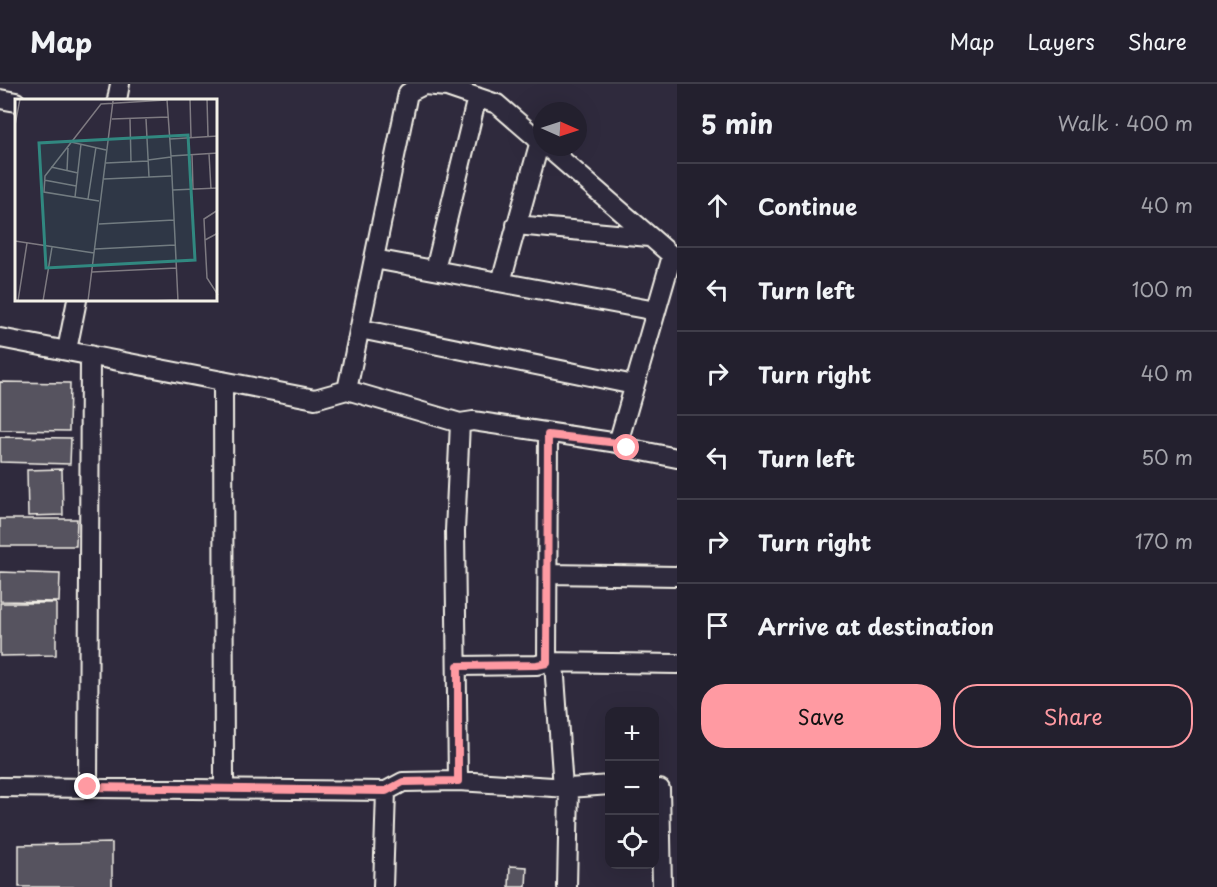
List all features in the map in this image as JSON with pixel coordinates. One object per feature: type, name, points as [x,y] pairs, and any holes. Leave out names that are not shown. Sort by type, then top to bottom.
[{"type":"street","points":[[117,99],[120,84]]},
{"type":"street","points":[[347,390],[408,93],[424,85],[447,87],[477,97],[497,104],[533,135]]},
{"type":"street","points":[[435,270],[477,97]]},
{"type":"street","points":[[0,99],[15,102]]},
{"type":"street","points":[[501,282],[516,225],[539,156]]},
{"type":"street","points":[[557,156],[674,258],[656,311],[618,443]]},
{"type":"street","points":[[516,225],[650,237]]},
{"type":"street","points":[[374,259],[656,311]]},
{"type":"street","points":[[67,350],[77,302]]},
{"type":"street","points":[[360,329],[634,386]]},
{"type":"street","points":[[0,338],[315,399],[347,390],[460,423],[473,421],[548,435],[618,443],[627,448],[677,458]]},
{"type":"street","points":[[88,787],[90,355]]},
{"type":"street","points":[[224,381],[224,788]]},
{"type":"street","points":[[458,781],[455,531],[460,423]]},
{"type":"street","points":[[548,435],[548,574],[551,663],[566,788],[567,887]]},
{"type":"street","points":[[548,574],[677,576]]},
{"type":"street","points":[[458,666],[551,663],[677,664]]},
{"type":"street","points":[[0,787],[386,791],[403,782],[458,781],[566,788],[605,785]]},
{"type":"street","points":[[662,887],[664,788]]},
{"type":"street","points":[[383,887],[386,791]]},
{"type":"building","points":[[0,382],[70,383],[69,431],[0,430]]},
{"type":"building","points":[[0,437],[71,438],[70,464],[0,462]]},
{"type":"building","points":[[62,469],[63,515],[28,516],[27,470]]},
{"type":"building","points":[[0,519],[77,519],[76,546],[0,546]]},
{"type":"building","points":[[0,572],[60,574],[59,602],[0,601]]},
{"type":"building","points":[[0,603],[56,603],[56,655],[0,656]]},
{"type":"building","points":[[112,843],[112,887],[19,887],[19,845]]},
{"type":"building","points":[[510,866],[527,867],[526,887],[509,887]]},
{"type":"route","points":[[88,787],[386,791],[403,782],[458,781],[458,666],[547,663],[548,435],[618,443],[627,448]]}]
